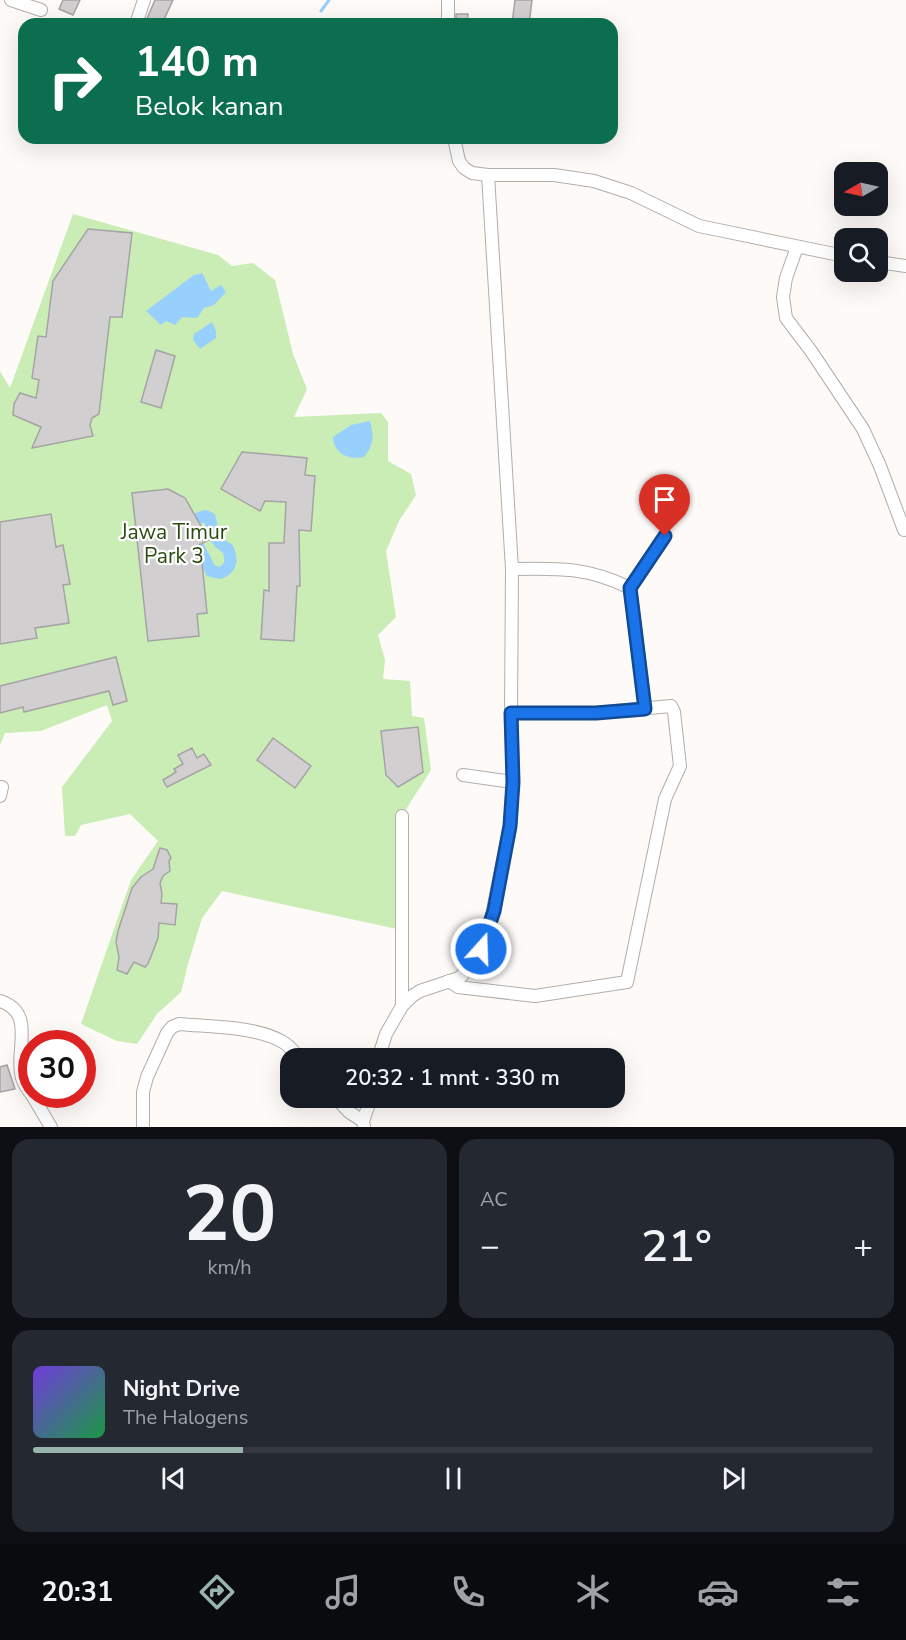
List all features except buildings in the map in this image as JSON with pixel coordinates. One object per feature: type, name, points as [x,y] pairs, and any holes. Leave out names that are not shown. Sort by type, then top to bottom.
[{"type":"street","points":[[11,0],[41,10]]},
{"type":"street","points":[[138,18],[144,0]]},
{"type":"street","points":[[448,0],[448,18]]},
{"type":"street","points":[[455,144],[459,161],[472,173],[554,176],[594,181],[631,193],[699,226],[834,254]]},
{"type":"street","points":[[382,1048],[386,1034],[402,1006],[412,996],[420,991],[459,978],[470,968],[489,930],[510,826],[513,782],[512,569],[488,175]]},
{"type":"street","points":[[797,247],[786,278],[783,297],[786,318],[863,429],[904,530]]},
{"type":"street","points":[[888,263],[906,266]]},
{"type":"street","points":[[645,709],[630,588],[665,536]]},
{"type":"street","points":[[512,569],[547,568],[583,571],[608,577],[630,588]]},
{"type":"street","points":[[449,981],[458,987],[535,996],[627,982],[665,799],[680,766],[673,708],[669,705],[587,714],[511,713]]},
{"type":"street","points":[[463,775],[513,782]]},
{"type":"street","points":[[402,816],[402,1006]]},
{"type":"street","points":[[0,1001],[14,1008],[22,1030]]},
{"type":"street","points":[[143,1127],[143,1092],[147,1077],[172,1027],[179,1024],[243,1030],[269,1035],[290,1048]]},
{"type":"street","points":[[40,1108],[51,1127]]},
{"type":"street","points":[[345,1108],[363,1124],[368,1108]]},
{"type":"green space","name":"Jawa Timur Park 3","points":[[73,214],[218,255],[232,266],[253,263],[275,280],[293,354],[307,389],[294,417],[381,413],[388,422],[388,461],[411,474],[416,495],[399,521],[386,551],[396,617],[378,635],[385,660],[383,679],[410,681],[412,716],[424,718],[431,770],[396,825],[397,929],[222,891],[202,918],[181,992],[157,1014],[137,1044],[117,1041],[81,1024],[131,880],[158,841],[130,814],[81,825],[75,836],[65,836],[62,787],[112,721],[107,705],[41,731],[5,733],[0,745],[0,371],[10,388]]},
{"type":"water","points":[[202,273],[211,291],[221,285],[226,292],[214,305],[204,308],[197,318],[182,317],[175,325],[166,321],[161,325],[146,311],[194,275]]},
{"type":"water","points":[[212,322],[216,338],[200,349],[193,340],[194,334]]},
{"type":"water","points":[[370,421],[372,440],[364,457],[353,458],[339,452],[333,437],[351,425]]},
{"type":"waterway","points":[[321,11],[329,0]]},
{"type":"waterway","points":[[197,519],[205,516],[210,518],[215,536],[228,549],[229,566],[220,573],[211,571],[198,546]]},
{"type":"route","points":[[481,949],[494,911],[510,826],[513,782],[511,713],[578,714],[645,709],[630,588],[665,536]]}]
